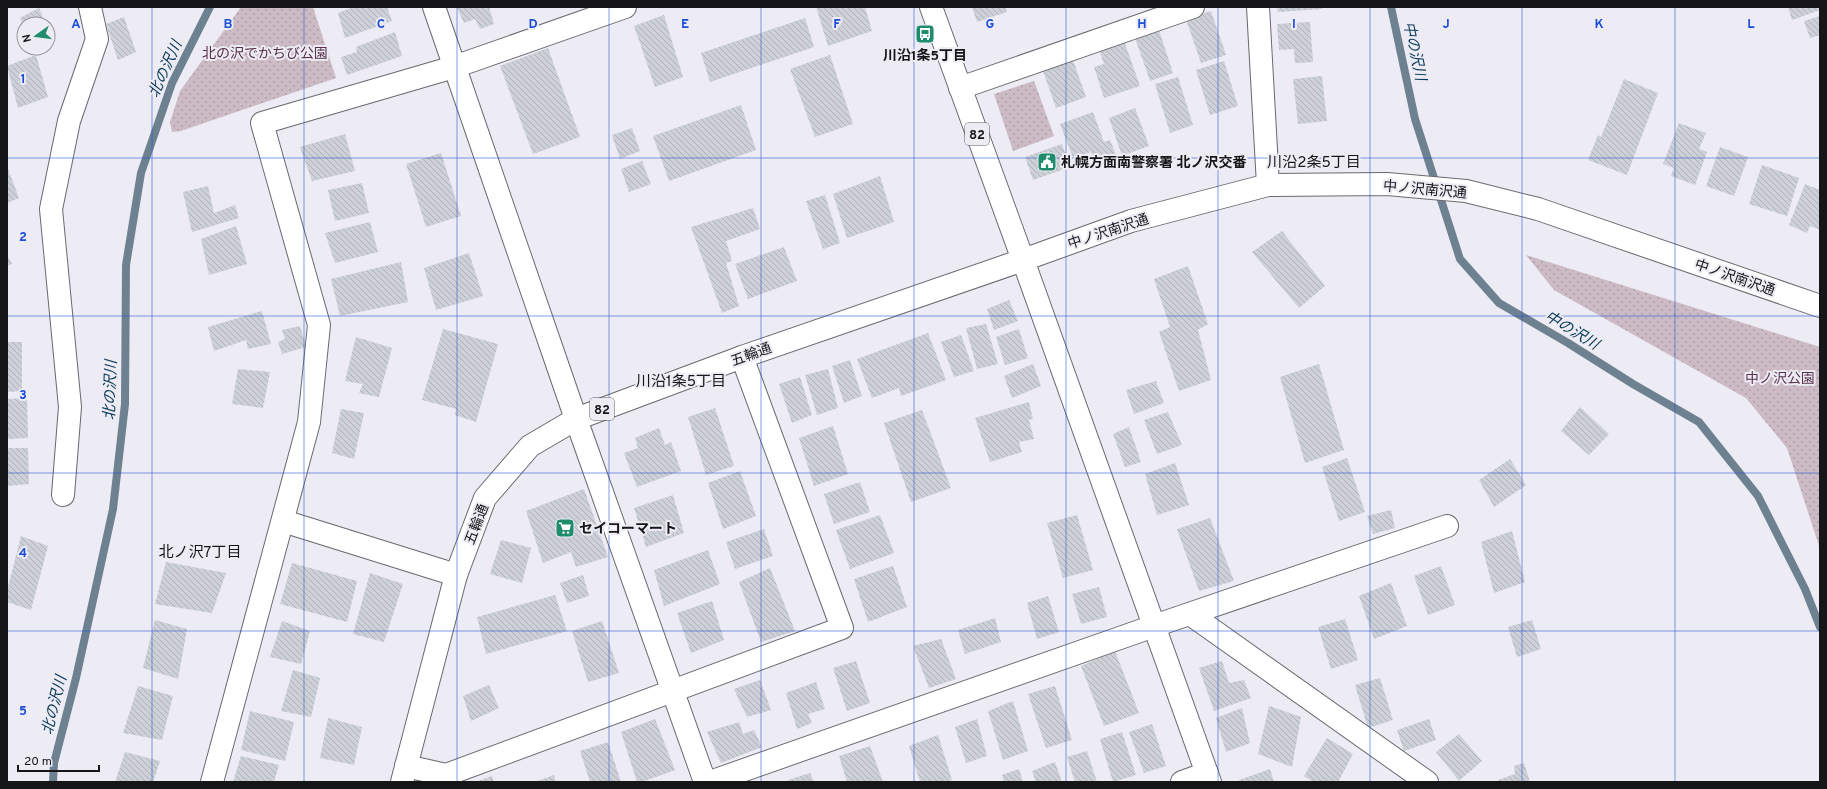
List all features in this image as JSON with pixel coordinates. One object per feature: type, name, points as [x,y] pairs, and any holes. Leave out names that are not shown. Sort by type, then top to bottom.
[{"type":"street","points":[[63,495],[70,407],[51,209],[69,121],[97,39],[90,7]]},
{"type":"street","points":[[434,7],[576,419],[705,782]]},
{"type":"street","points":[[212,782],[309,422],[319,325],[262,123],[454,67],[625,7]]},
{"type":"street","name":"82","points":[[931,7],[1023,260]]},
{"type":"street","points":[[960,88],[1193,7]]},
{"type":"street","points":[[1258,7],[1268,185]]},
{"type":"street","name":"中ノ沢南沢通","points":[[1023,260],[1131,221],[1268,185],[1387,184],[1466,192],[1538,210],[1820,306]]},
{"type":"street","points":[[1023,260],[1208,778],[1182,782]]},
{"type":"street","name":"五輪通","points":[[404,774],[456,575],[485,498],[530,446],[576,419],[742,357],[1023,260]]},
{"type":"street","points":[[404,774],[446,775],[842,628],[742,357]]},
{"type":"street","points":[[283,522],[456,575]]},
{"type":"street","points":[[710,782],[1154,626],[1447,526]]},
{"type":"street","points":[[1190,614],[1427,782]]},
{"type":"green space","name":"北の沢でかちび公園","points":[[241,7],[313,7],[336,78],[181,131],[172,132],[170,122],[180,91]]},
{"type":"green space","points":[[1034,81],[1054,136],[1013,151],[994,94]]},
{"type":"green space","name":"中ノ沢公園","points":[[1526,255],[1820,347],[1820,549],[1787,448],[1746,398],[1554,290]]},
{"type":"building","points":[[354,7],[387,7],[392,21],[345,38],[338,13]]},
{"type":"building","points":[[489,7],[494,24],[480,29],[475,19],[464,23],[457,8]]},
{"type":"building","points":[[816,7],[865,7],[872,31],[828,46]]},
{"type":"building","points":[[972,7],[1005,7],[1007,12],[977,22]]},
{"type":"building","points":[[1277,7],[1322,7],[1322,9],[1278,12]]},
{"type":"building","points":[[1788,7],[1820,7],[1820,10],[1792,20]]},
{"type":"building","points":[[39,8],[42,16],[24,16]]},
{"type":"building","points":[[1211,11],[1226,55],[1201,63],[1186,19]]},
{"type":"building","points":[[664,15],[683,77],[655,87],[634,26]]},
{"type":"building","points":[[1820,16],[1820,35],[1810,38],[1804,21]]},
{"type":"building","points":[[124,17],[136,52],[118,60],[106,24]]},
{"type":"building","points":[[805,18],[814,47],[710,82],[701,53]]},
{"type":"building","points":[[1310,22],[1313,62],[1295,63],[1294,49],[1279,50],[1277,24]]},
{"type":"building","points":[[1159,30],[1173,73],[1150,81],[1135,38]]},
{"type":"building","points":[[395,32],[402,56],[347,75],[341,57],[357,52],[356,47]]},
{"type":"building","points":[[1122,35],[1140,86],[1104,98],[1094,67],[1104,64],[1097,44]]},
{"type":"building","points":[[548,48],[580,137],[533,154],[500,66]]},
{"type":"building","points":[[830,55],[853,124],[815,137],[790,69]]},
{"type":"building","points":[[36,56],[48,97],[18,108],[7,66]]},
{"type":"building","points":[[1073,60],[1086,97],[1056,108],[1043,71]]},
{"type":"building","points":[[1224,61],[1238,106],[1210,115],[1196,70]]},
{"type":"building","points":[[1322,76],[1327,121],[1298,124],[1293,79]]},
{"type":"building","points":[[1178,77],[1193,125],[1170,133],[1155,84]]},
{"type":"building","points":[[1624,79],[1658,93],[1627,175],[1588,160],[1598,135],[1601,137]]},
{"type":"building","points":[[741,105],[756,150],[669,181],[653,136]]},
{"type":"building","points":[[1135,108],[1149,146],[1122,156],[1109,118]]},
{"type":"building","points":[[1093,112],[1104,142],[1110,140],[1118,160],[1097,168],[1091,152],[1073,158],[1060,124]]},
{"type":"building","points":[[1679,123],[1706,133],[1699,149],[1707,152],[1695,185],[1671,176],[1674,168],[1663,164]]},
{"type":"building","points":[[632,128],[640,151],[620,159],[612,135]]},
{"type":"building","points":[[345,134],[355,171],[312,181],[300,147]]},
{"type":"building","points":[[1062,144],[1070,167],[1033,180],[1025,157]]},
{"type":"building","points":[[1720,147],[1748,157],[1734,196],[1706,186]]},
{"type":"building","points":[[441,153],[461,216],[426,227],[406,164]]},
{"type":"building","points":[[642,161],[651,184],[629,192],[621,169]]},
{"type":"building","points":[[1762,165],[1799,178],[1787,216],[1749,204]]},
{"type":"building","points":[[7,166],[19,198],[7,203]]},
{"type":"building","points":[[880,176],[894,222],[847,238],[833,194]]},
{"type":"building","points":[[362,183],[369,213],[335,221],[328,190]]},
{"type":"building","points":[[1805,184],[1820,190],[1820,230],[1810,226],[1807,233],[1789,225]]},
{"type":"building","points":[[208,186],[214,213],[235,205],[239,218],[192,232],[183,192]]},
{"type":"building","points":[[825,195],[840,243],[823,249],[806,201]]},
{"type":"building","points":[[753,208],[760,229],[726,241],[732,261],[726,263],[739,306],[722,313],[691,227]]},
{"type":"building","points":[[370,222],[378,252],[335,263],[325,233]]},
{"type":"building","points":[[236,226],[247,264],[209,275],[201,239]]},
{"type":"building","points":[[1282,231],[1325,286],[1299,308],[1252,252]]},
{"type":"building","points":[[784,247],[797,281],[748,299],[735,264]]},
{"type":"building","points":[[469,253],[483,296],[436,310],[424,268]]},
{"type":"building","points":[[7,255],[12,264],[7,266]]},
{"type":"building","points":[[401,262],[408,302],[340,316],[331,279]]},
{"type":"building","points":[[1188,266],[1208,324],[1198,330],[1211,380],[1179,391],[1159,332],[1170,327],[1154,279]]},
{"type":"building","points":[[1009,300],[1018,321],[994,330],[987,309]]},
{"type":"building","points":[[262,311],[271,344],[248,349],[246,340],[214,351],[208,327]]},
{"type":"building","points":[[986,324],[998,364],[977,369],[966,328]]},
{"type":"building","points":[[300,326],[306,347],[282,354],[278,342],[285,339],[282,330]]},
{"type":"building","points":[[443,329],[498,344],[476,422],[455,415],[456,409],[422,400]]},
{"type":"building","points":[[1019,329],[1028,358],[1005,365],[996,337]]},
{"type":"building","points":[[928,333],[946,380],[901,396],[899,388],[872,398],[857,359]]},
{"type":"building","points":[[961,335],[974,371],[954,377],[941,342]]},
{"type":"building","points":[[356,337],[392,348],[379,397],[359,393],[363,384],[345,381]]},
{"type":"building","points":[[7,342],[22,342],[22,391],[7,392]]},
{"type":"building","points":[[850,360],[862,396],[844,403],[832,366]]},
{"type":"building","points":[[1033,364],[1041,386],[1012,398],[1004,376]]},
{"type":"building","points":[[1319,364],[1344,450],[1305,463],[1280,377]]},
{"type":"building","points":[[238,369],[270,372],[263,408],[232,404]]},
{"type":"building","points":[[828,369],[838,408],[817,415],[805,375]]},
{"type":"building","points":[[800,377],[812,415],[792,423],[779,384]]},
{"type":"building","points":[[1156,381],[1164,403],[1134,414],[1126,390]]},
{"type":"building","points":[[27,398],[28,438],[7,439],[7,399]]},
{"type":"building","points":[[1029,402],[1033,419],[1029,420],[1034,439],[1019,442],[1022,452],[990,462],[975,418]]},
{"type":"building","points":[[1580,407],[1609,434],[1589,455],[1561,431]]},
{"type":"building","points":[[715,408],[734,466],[706,475],[688,417]]},
{"type":"building","points":[[341,409],[364,413],[354,459],[332,453]]},
{"type":"building","points":[[922,410],[951,488],[911,502],[884,423]]},
{"type":"building","points":[[1168,412],[1182,445],[1157,454],[1144,420]]},
{"type":"building","points":[[833,426],[848,474],[814,486],[799,438]]},
{"type":"building","points":[[1129,427],[1141,462],[1125,467],[1113,434]]},
{"type":"building","points":[[659,428],[665,445],[671,442],[681,471],[637,487],[624,453],[638,448],[635,438]]},
{"type":"building","points":[[7,448],[28,448],[29,484],[7,486]]},
{"type":"building","points":[[1347,458],[1365,512],[1339,521],[1322,467]]},
{"type":"building","points":[[1510,459],[1526,485],[1494,507],[1479,480]]},
{"type":"building","points":[[1175,463],[1189,505],[1157,515],[1145,474]]},
{"type":"building","points":[[740,471],[756,516],[723,529],[708,483]]},
{"type":"building","points":[[860,482],[870,512],[834,524],[824,494]]},
{"type":"building","points":[[584,489],[608,557],[576,567],[571,552],[543,563],[526,511]]},
{"type":"building","points":[[673,495],[684,533],[646,547],[634,508]]},
{"type":"building","points":[[1391,510],[1395,528],[1373,534],[1367,516]]},
{"type":"building","points":[[880,515],[894,553],[850,569],[836,530]]},
{"type":"building","points":[[1077,515],[1093,570],[1063,578],[1047,523]]},
{"type":"building","points":[[1210,518],[1234,581],[1199,591],[1177,529]]},
{"type":"building","points":[[764,529],[773,556],[735,569],[726,542]]},
{"type":"building","points":[[1512,531],[1525,582],[1494,593],[1481,542]]},
{"type":"building","points":[[21,536],[48,546],[31,610],[7,602],[7,591]]},
{"type":"building","points":[[501,540],[531,548],[522,583],[490,574]]},
{"type":"building","points":[[708,550],[720,584],[664,606],[654,570]]},
{"type":"building","points":[[166,562],[226,573],[212,613],[155,604]]},
{"type":"building","points":[[292,563],[357,581],[347,622],[280,604]]},
{"type":"building","points":[[893,566],[907,607],[868,622],[854,579]]},
{"type":"building","points":[[1441,566],[1455,605],[1428,615],[1414,576]]},
{"type":"building","points":[[770,568],[795,631],[761,642],[739,582]]},
{"type":"building","points":[[370,573],[403,584],[384,642],[353,634]]},
{"type":"building","points":[[583,575],[589,596],[567,603],[560,583]]},
{"type":"building","points":[[1391,583],[1407,626],[1374,639],[1359,596]]},
{"type":"building","points":[[1099,587],[1107,617],[1081,624],[1072,594]]},
{"type":"building","points":[[555,595],[567,631],[486,654],[477,617]]},
{"type":"building","points":[[1048,596],[1059,632],[1037,639],[1027,603]]},
{"type":"building","points":[[712,601],[724,640],[691,653],[677,613]]},
{"type":"building","points":[[995,618],[1001,642],[965,654],[958,630]]},
{"type":"building","points":[[1345,619],[1358,660],[1331,669],[1318,627]]},
{"type":"building","points":[[155,620],[187,629],[178,679],[143,668]]},
{"type":"building","points":[[1532,620],[1541,649],[1517,657],[1508,627]]},
{"type":"building","points":[[282,621],[310,631],[301,664],[270,657]]},
{"type":"building","points":[[602,621],[619,673],[588,682],[572,631]]},
{"type":"building","points":[[941,639],[956,679],[929,688],[913,646]]},
{"type":"building","points":[[1115,651],[1139,713],[1104,726],[1081,666]]},
{"type":"building","points":[[856,661],[870,703],[847,711],[833,668]]},
{"type":"building","points":[[1222,661],[1229,683],[1244,680],[1251,698],[1214,711],[1199,668]]},
{"type":"building","points":[[293,670],[320,678],[311,717],[281,711]]},
{"type":"building","points":[[1380,678],[1393,720],[1368,728],[1355,685]]},
{"type":"building","points":[[760,680],[771,710],[747,717],[734,689]]},
{"type":"building","points":[[816,682],[825,709],[808,714],[812,723],[797,729],[786,693]]},
{"type":"building","points":[[489,685],[499,708],[471,721],[463,696]]},
{"type":"building","points":[[138,686],[173,696],[162,740],[123,733]]},
{"type":"building","points":[[1055,686],[1072,740],[1046,748],[1028,694]]},
{"type":"building","points":[[1013,701],[1028,751],[1003,760],[988,711]]},
{"type":"building","points":[[1269,706],[1301,717],[1292,767],[1258,754]]},
{"type":"building","points":[[1242,708],[1250,743],[1226,752],[1216,718]]},
{"type":"building","points":[[250,711],[294,722],[285,761],[241,750]]},
{"type":"building","points":[[328,718],[362,727],[354,765],[320,758]]},
{"type":"building","points":[[655,719],[675,770],[642,782],[637,782],[621,732]]},
{"type":"building","points":[[977,719],[987,756],[966,763],[955,727]]},
{"type":"building","points":[[1429,719],[1436,740],[1404,751],[1397,730]]},
{"type":"building","points":[[739,722],[743,734],[754,730],[762,747],[721,763],[707,732]]},
{"type":"building","points":[[1152,724],[1166,766],[1144,773],[1129,732]]},
{"type":"building","points":[[1122,732],[1136,775],[1113,782],[1100,739]]},
{"type":"building","points":[[1459,734],[1482,761],[1459,781],[1436,752]]},
{"type":"building","points":[[938,735],[952,780],[946,782],[920,782],[909,746]]},
{"type":"building","points":[[1327,738],[1353,754],[1338,782],[1313,782],[1304,776]]},
{"type":"building","points":[[608,742],[621,782],[590,782],[580,751]]},
{"type":"building","points":[[870,746],[883,782],[847,782],[839,756]]},
{"type":"building","points":[[1087,751],[1097,782],[1075,782],[1067,757]]},
{"type":"building","points":[[125,752],[160,761],[153,782],[115,782]]},
{"type":"building","points":[[241,756],[279,765],[274,782],[233,782]]},
{"type":"building","points":[[1055,762],[1062,782],[1036,782],[1032,771]]},
{"type":"building","points":[[1524,763],[1530,782],[1499,782],[1498,780],[1515,774],[1514,766]]},
{"type":"building","points":[[1019,769],[1023,782],[1004,782],[1002,775]]},
{"type":"building","points":[[1270,769],[1274,782],[1240,782],[1239,780]]},
{"type":"building","points":[[810,773],[814,782],[788,782],[788,780]]},
{"type":"building","points":[[554,775],[556,782],[535,782]]},
{"type":"building","points":[[492,776],[494,782],[475,782]]},
{"type":"waterway","name":"北の沢川","points":[[53,782],[54,763],[76,678],[113,509],[125,404],[126,265],[141,173],[172,83],[210,7]]},
{"type":"waterway","name":"中の沢川","points":[[1391,7],[1415,119],[1460,259],[1499,303],[1699,422],[1758,496],[1805,589],[1820,627]]},
{"type":"place","name":"川沿1条5丁目","points":[[925,34]]},
{"type":"place","name":"札幌方面南警察署 北ノ沢交番","points":[[1047,162]]},
{"type":"place","name":"セイコーマート","points":[[565,528]]},
{"type":"district","name":"川沿2条5丁目","points":[[1314,162]]},
{"type":"district","name":"川沿1条5丁目","points":[[681,381]]},
{"type":"district","name":"北ノ沢7丁目","points":[[200,552]]}]
